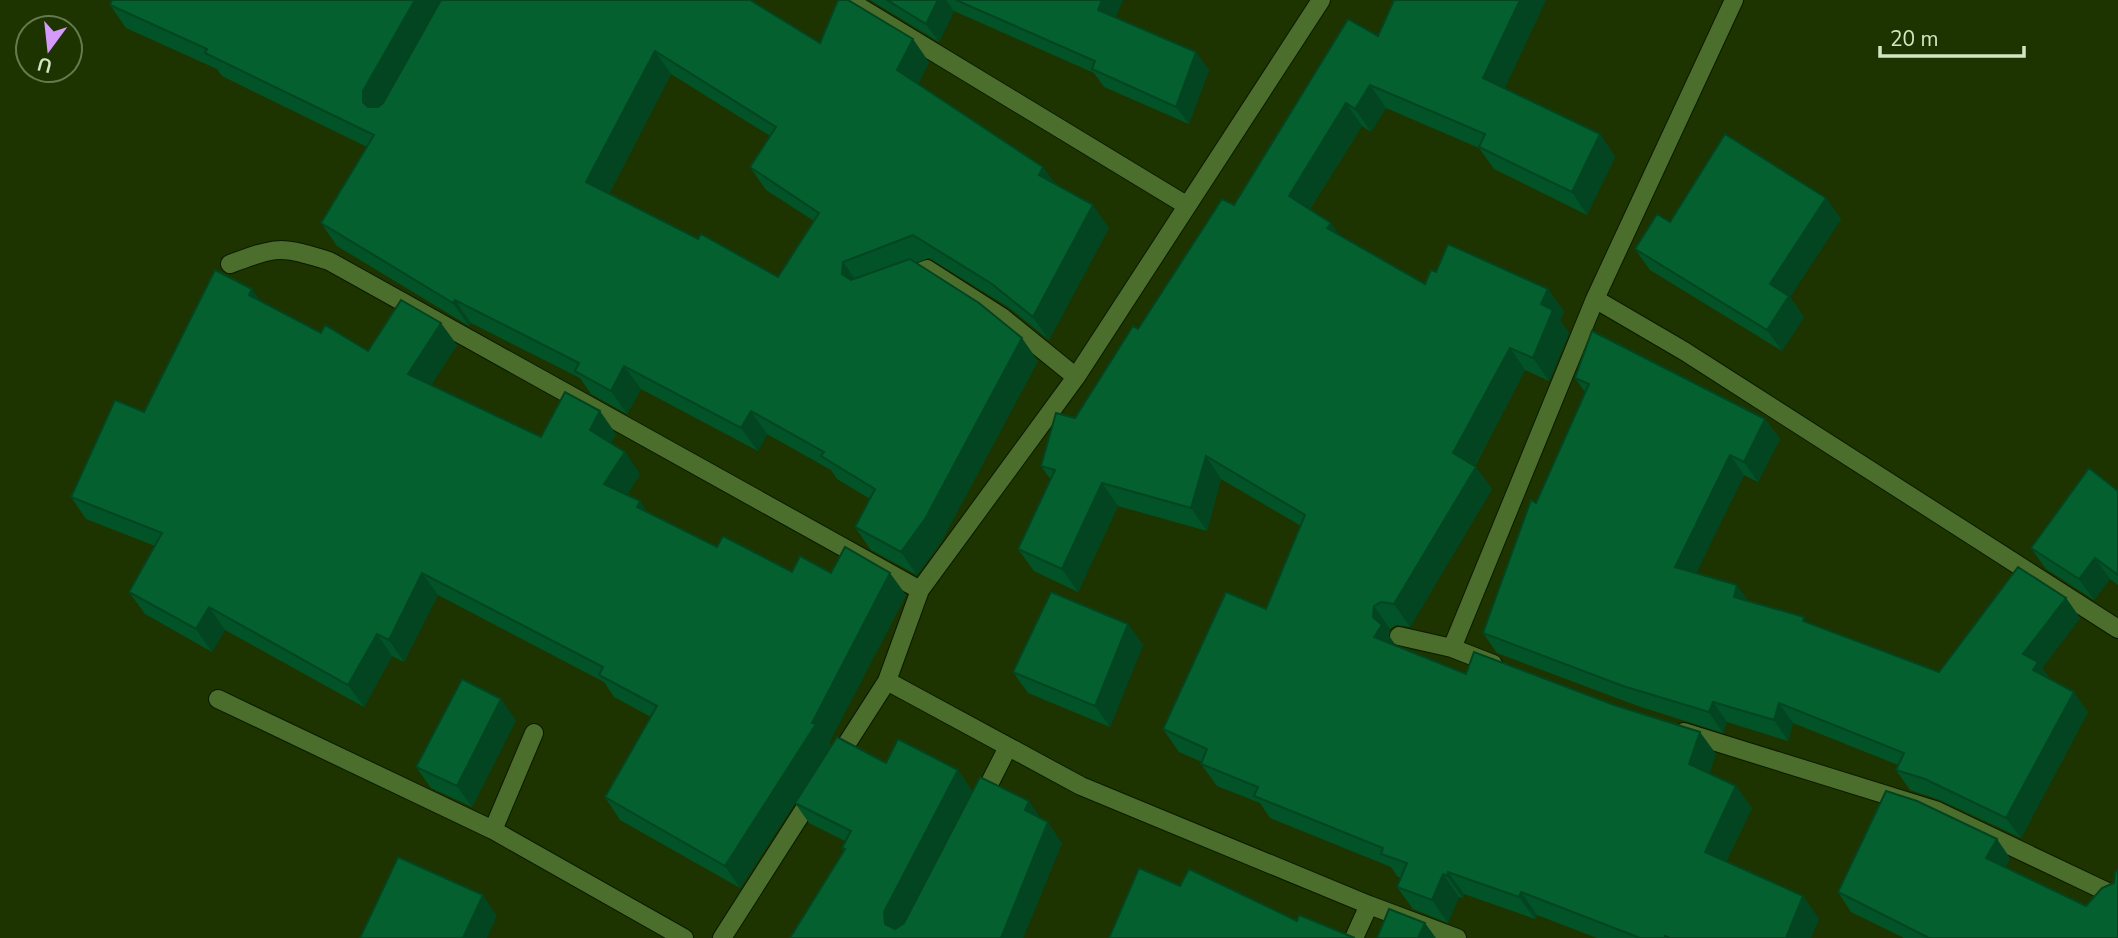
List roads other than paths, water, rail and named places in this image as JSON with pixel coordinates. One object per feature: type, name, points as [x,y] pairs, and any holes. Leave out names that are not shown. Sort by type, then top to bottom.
[{"type":"street","points":[[848,0],[1186,205]]},
{"type":"street","points":[[722,938],[887,681],[920,590],[1076,377],[1321,0]]},
{"type":"street","points":[[1452,648],[1595,299],[1734,0]]},
{"type":"street","points":[[230,264],[266,250],[286,248],[329,261],[920,590]]},
{"type":"street","points":[[892,283],[928,269],[1002,317],[1076,377]]},
{"type":"street","points":[[1595,299],[1684,351],[1853,463],[2118,629]]},
{"type":"street","points":[[1399,636],[1452,648],[1504,668]]},
{"type":"street","points":[[887,681],[1081,786],[1369,905],[1457,938]]},
{"type":"street","points":[[218,699],[493,830],[684,938]]},
{"type":"street","points":[[1668,728],[1935,810],[2118,897]]},
{"type":"street","points":[[493,830],[534,733]]},
{"type":"street","points":[[971,820],[1008,747]]},
{"type":"street","points":[[1354,938],[1369,905]]}]
